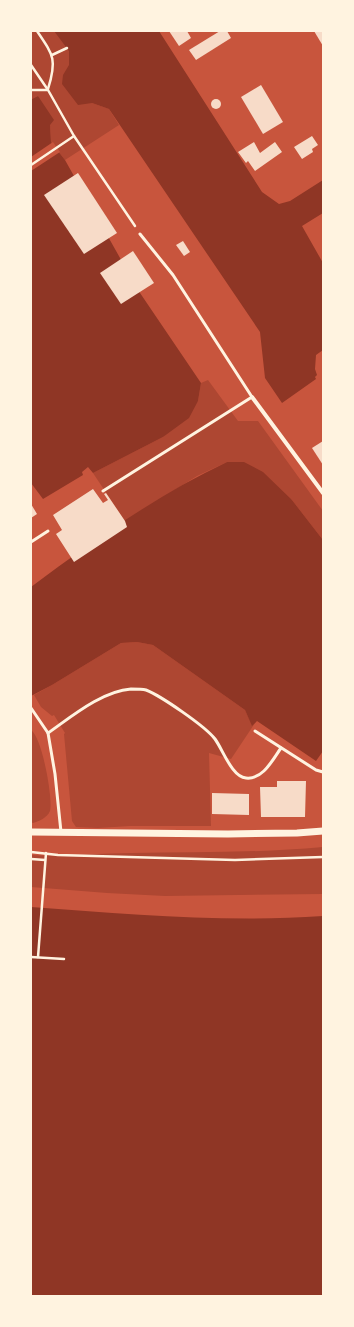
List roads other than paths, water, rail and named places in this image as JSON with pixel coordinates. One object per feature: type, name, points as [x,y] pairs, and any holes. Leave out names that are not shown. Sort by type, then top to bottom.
[{"type":"street","points":[[252,397],[323,494]]},
{"type":"street","points":[[31,832],[228,834],[323,831]]},
{"type":"lane","points":[[103,491],[252,397],[173,275],[140,234]]},
{"type":"lane","points":[[31,542],[48,531]]},
{"type":"lane","points":[[48,733],[85,708],[114,692],[131,689],[144,690],[162,698],[206,730],[215,738],[232,768],[239,776],[246,778],[256,777],[266,770],[281,748]]},
{"type":"lane","points":[[31,708],[48,733],[55,774],[61,833]]},
{"type":"lane","points":[[255,731],[316,770],[323,772]]}]
